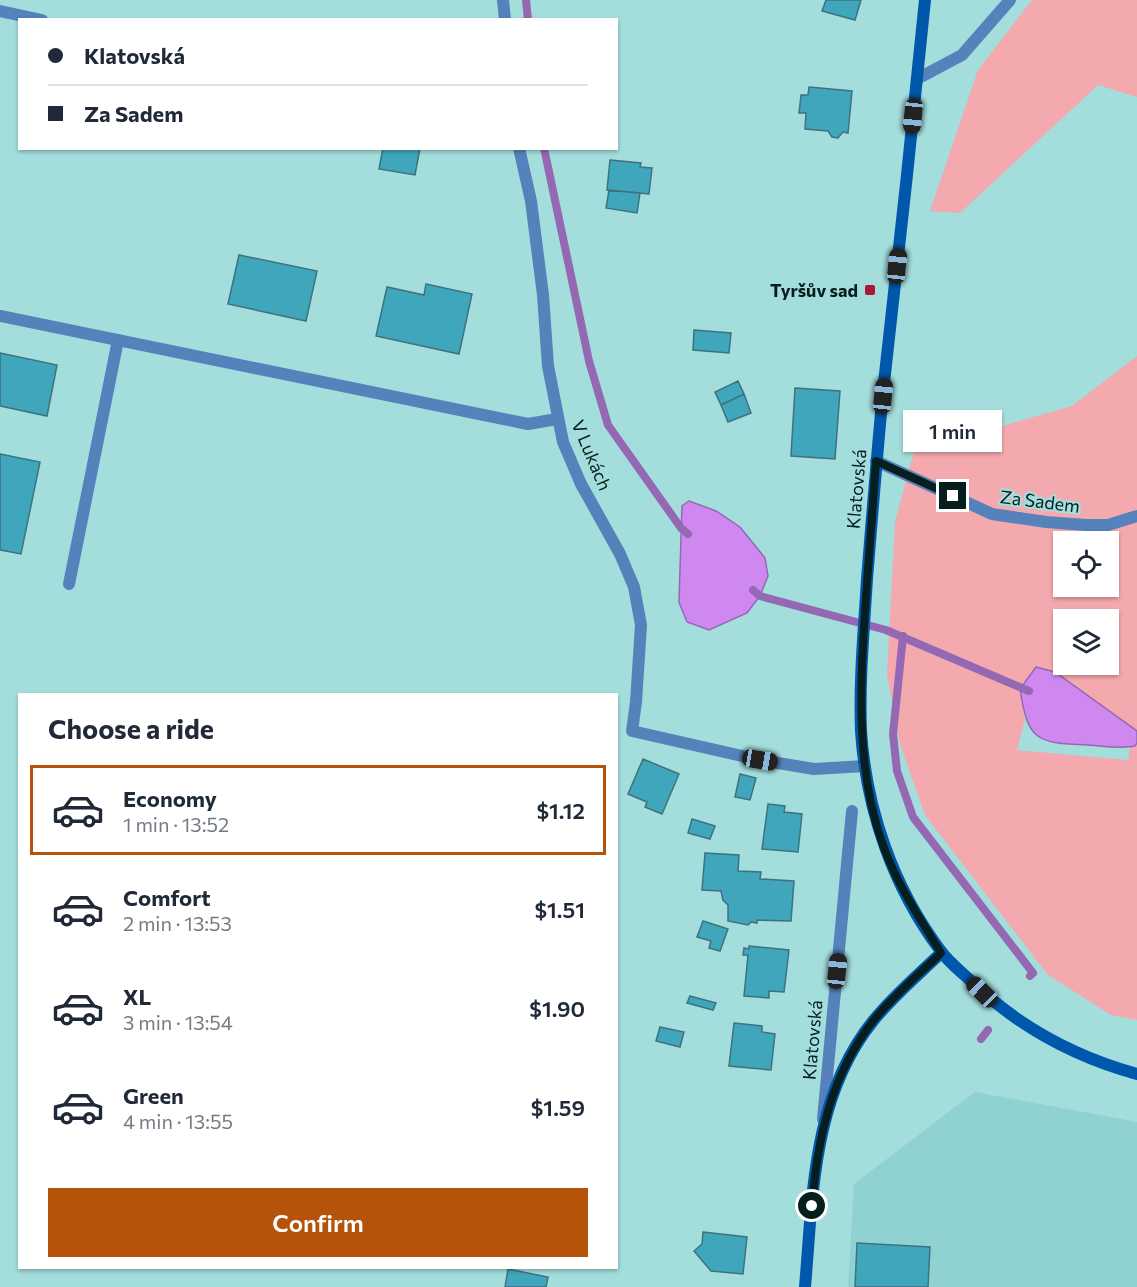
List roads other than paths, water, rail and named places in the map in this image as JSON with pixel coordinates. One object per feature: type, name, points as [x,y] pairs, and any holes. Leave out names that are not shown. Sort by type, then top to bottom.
[{"type":"main road","name":"Klatovská","points":[[805,1287],[815,1166],[822,1130],[836,1086],[851,1054],[873,1022],[897,995],[941,953],[912,907],[888,857],[873,809],[861,730],[865,606],[876,461],[925,0]]},
{"type":"main road","points":[[941,953],[996,1005],[1025,1026],[1098,1062],[1137,1074]]},
{"type":"street","points":[[503,0],[505,18]]},
{"type":"street","points":[[917,79],[962,55],[1010,0]]},
{"type":"street","points":[[0,10],[34,18]]},
{"type":"street","name":"V Lukách","points":[[519,150],[531,201],[543,295],[548,366],[563,442],[581,484],[620,554],[634,587],[640,625],[636,702],[632,731],[760,760],[814,769],[865,766]]},
{"type":"street","points":[[0,316],[528,424],[557,419]]},
{"type":"street","points":[[69,584],[118,340]]},
{"type":"street","name":"Za Sadem","points":[[876,461],[992,514],[1086,525],[1108,525],[1137,516]]},
{"type":"street","name":"Klatovská","points":[[822,1130],[852,811]]},
{"type":"waterway","points":[[526,0],[528,18]]},
{"type":"waterway","points":[[544,150],[589,361],[608,425],[681,528],[688,534]]},
{"type":"waterway","points":[[753,590],[760,596],[886,630],[1029,691]]},
{"type":"waterway","points":[[903,636],[893,734],[897,771],[913,817],[1033,973],[1030,976]]},
{"type":"waterway","points":[[981,1039],[988,1030]]},
{"type":"place","name":"Tyršův sad","points":[[870,290]]}]
